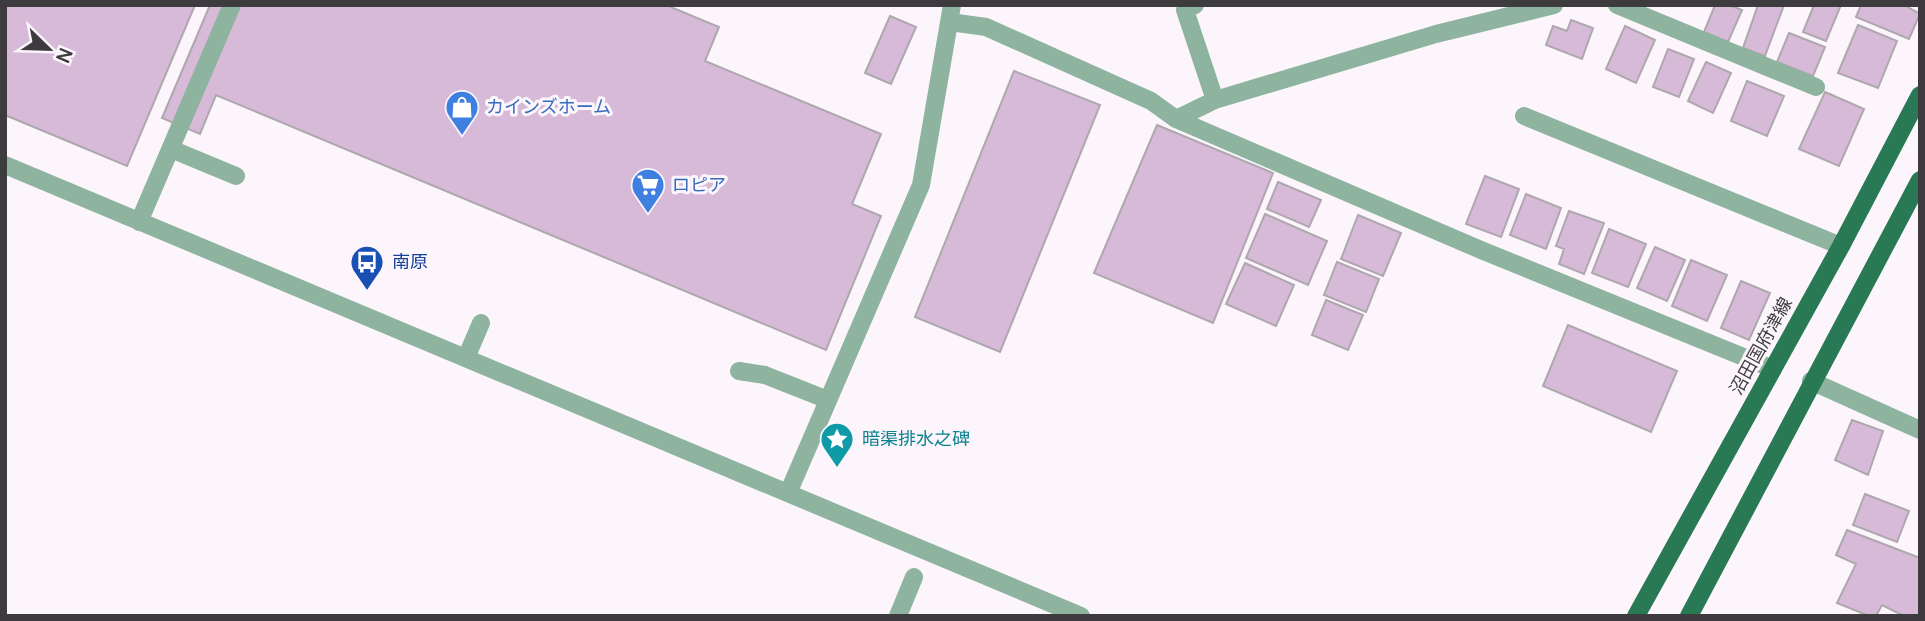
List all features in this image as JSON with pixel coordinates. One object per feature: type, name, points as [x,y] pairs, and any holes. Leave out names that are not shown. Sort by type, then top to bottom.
[{"type":"main road","name":"沼田国府津線","points":[[1636,616],[1920,95]]},
{"type":"main road","points":[[1689,616],[1920,180]]},
{"type":"street","points":[[139,222],[232,5]]},
{"type":"street","points":[[1195,5],[1185,10],[1216,100]]},
{"type":"street","points":[[1176,119],[1216,100],[1436,34],[1554,5]]},
{"type":"street","points":[[1616,5],[1816,87]]},
{"type":"street","points":[[789,491],[922,186],[951,14],[1151,101],[1176,119],[1481,250],[1773,369]]},
{"type":"street","points":[[1524,116],[1840,246]]},
{"type":"street","points":[[171,149],[236,176]]},
{"type":"street","points":[[5,165],[789,491],[1081,616]]},
{"type":"street","points":[[466,358],[481,323]]},
{"type":"street","points":[[739,371],[765,375],[828,400]]},
{"type":"street","points":[[1811,382],[1920,430]]},
{"type":"street","points":[[898,616],[914,577]]},
{"type":"building","points":[[5,5],[195,5],[127,166],[5,115]]},
{"type":"building","points":[[210,5],[666,5],[719,27],[705,61],[881,134],[852,204],[881,216],[826,350],[216,95],[200,134],[162,118]]},
{"type":"building","points":[[1715,5],[1729,5],[1742,10],[1728,42],[1704,32]]},
{"type":"building","points":[[1758,5],[1784,5],[1765,56],[1743,48]]},
{"type":"building","points":[[1814,5],[1841,5],[1826,41],[1803,32]]},
{"type":"building","points":[[1861,5],[1904,5],[1920,14],[1909,39],[1856,17]]},
{"type":"building","points":[[890,16],[916,27],[891,84],[865,73]]},
{"type":"building","points":[[1571,20],[1593,28],[1582,59],[1546,45],[1553,26],[1567,31]]},
{"type":"building","points":[[1858,25],[1897,41],[1878,88],[1838,73]]},
{"type":"building","points":[[1625,26],[1655,40],[1636,83],[1606,69]]},
{"type":"building","points":[[1789,33],[1825,47],[1813,76],[1777,62]]},
{"type":"building","points":[[1668,49],[1694,59],[1679,97],[1653,87]]},
{"type":"building","points":[[1706,62],[1731,73],[1713,113],[1688,101]]},
{"type":"building","points":[[1014,71],[1100,105],[1000,352],[915,317]]},
{"type":"building","points":[[1747,81],[1784,96],[1767,136],[1731,121]]},
{"type":"building","points":[[1825,92],[1864,109],[1839,166],[1799,149]]},
{"type":"building","points":[[1157,125],[1273,173],[1213,323],[1094,273]]},
{"type":"building","points":[[1485,176],[1519,189],[1501,237],[1466,224]]},
{"type":"building","points":[[1278,182],[1321,200],[1309,227],[1267,209]]},
{"type":"building","points":[[1526,194],[1561,208],[1546,249],[1510,235]]},
{"type":"building","points":[[1569,211],[1604,223],[1584,274],[1559,264],[1564,249],[1556,246]]},
{"type":"building","points":[[1265,214],[1327,241],[1308,285],[1246,258]]},
{"type":"building","points":[[1358,215],[1401,233],[1383,276],[1341,259]]},
{"type":"building","points":[[1609,229],[1646,244],[1628,287],[1592,273]]},
{"type":"building","points":[[1655,247],[1685,260],[1667,301],[1637,288]]},
{"type":"building","points":[[1691,260],[1727,275],[1707,321],[1672,306]]},
{"type":"building","points":[[1337,262],[1379,279],[1366,312],[1324,295]]},
{"type":"building","points":[[1245,263],[1294,285],[1276,326],[1226,304]]},
{"type":"building","points":[[1741,281],[1770,293],[1749,340],[1721,328]]},
{"type":"building","points":[[1326,300],[1363,315],[1348,350],[1312,335]]},
{"type":"building","points":[[1568,325],[1677,371],[1651,432],[1543,386]]},
{"type":"building","points":[[1852,420],[1883,431],[1868,475],[1835,460]]},
{"type":"building","points":[[1865,494],[1909,511],[1897,542],[1853,525]]},
{"type":"building","points":[[1847,530],[1920,558],[1920,616],[1904,616],[1882,605],[1876,616],[1869,616],[1837,603],[1856,564],[1836,555]]},
{"type":"place","name":"カインズホーム","points":[[462,137]]},
{"type":"place","name":"ロピア","points":[[648,215]]},
{"type":"place","name":"南原","points":[[367,292]]},
{"type":"place","name":"暗渠排水之碑","points":[[837,469]]}]
